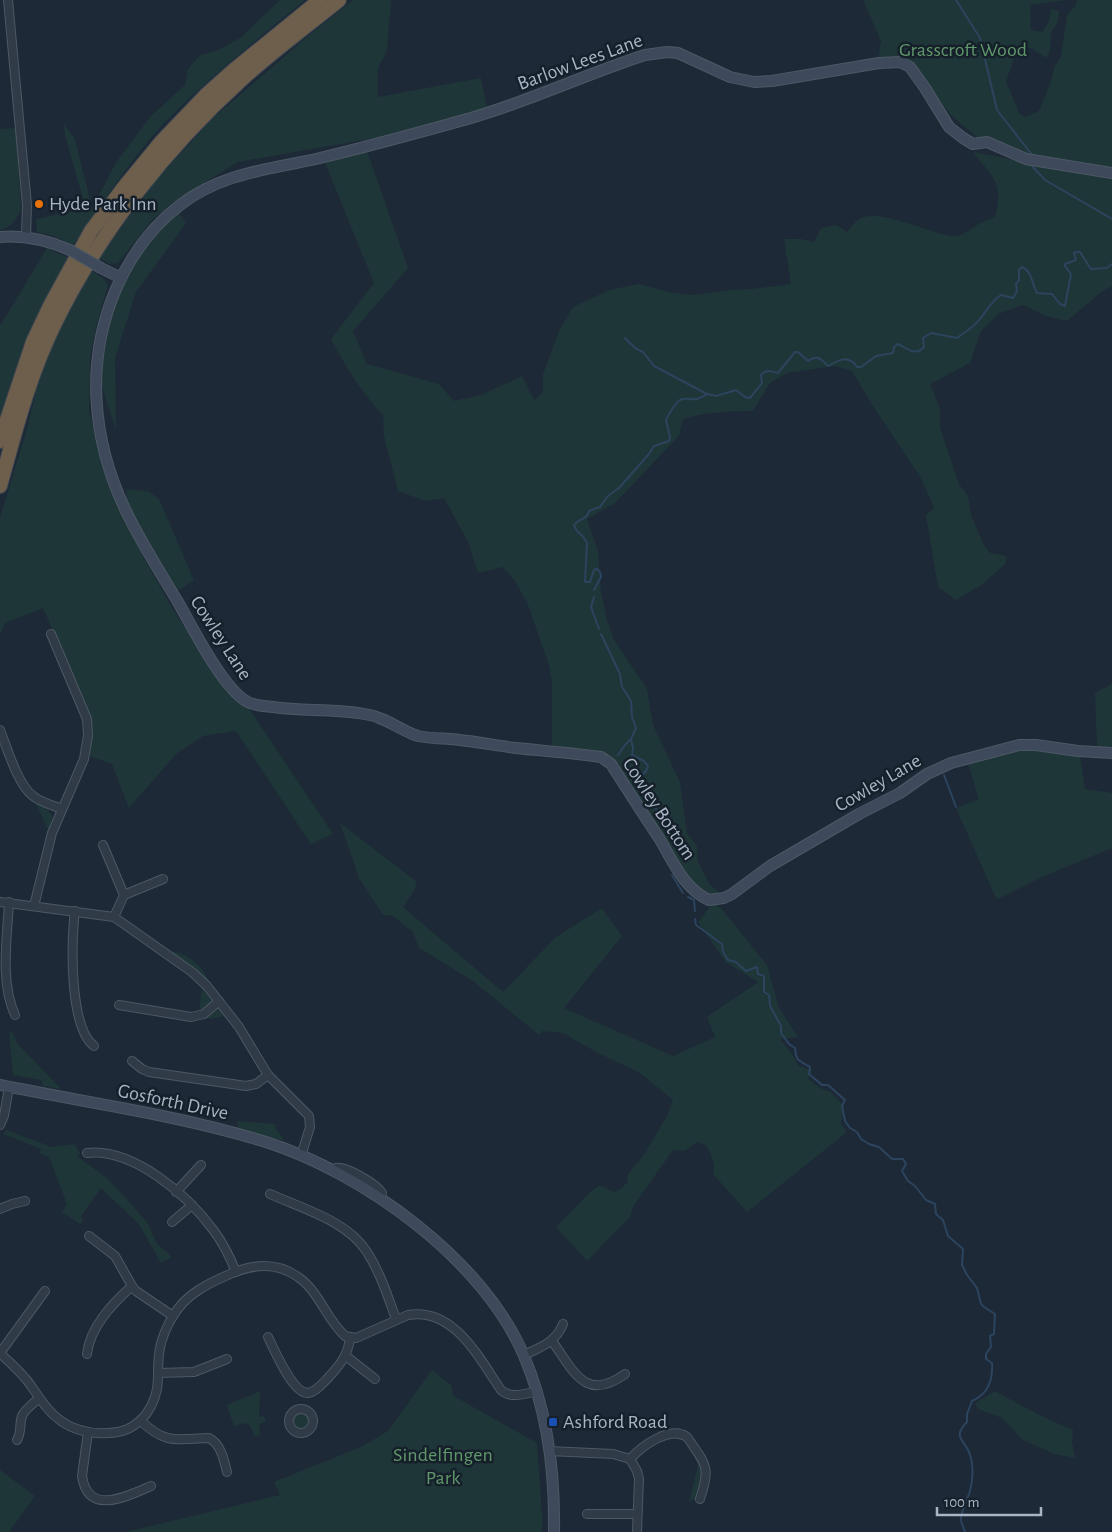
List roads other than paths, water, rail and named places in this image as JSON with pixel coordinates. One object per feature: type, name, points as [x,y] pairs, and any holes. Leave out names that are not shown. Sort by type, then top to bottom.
[{"type":"highway","points":[[0,440],[33,342],[51,304],[91,231],[162,140],[206,96],[320,0]]},
{"type":"highway","points":[[0,486],[19,417],[35,370],[54,325],[82,274],[118,218],[159,165],[201,119],[243,79],[339,0]]},
{"type":"street","points":[[8,0],[27,205],[26,237]]},
{"type":"street","name":"Barlow Lees Lane","points":[[121,278],[138,248],[170,213],[190,198],[227,179],[318,159],[472,118],[531,98],[632,59],[657,53],[678,53],[730,77],[754,82],[772,81],[879,63],[900,62],[910,68],[949,127],[973,144],[987,142],[1026,159],[1112,173]]},
{"type":"street","points":[[0,237],[26,237],[56,244],[121,278]]},
{"type":"street","name":"Cowley Lane","points":[[121,278],[104,320],[97,356],[96,410],[104,452],[126,511],[204,647],[236,694],[259,706],[297,710],[353,712],[369,715],[380,718],[418,736],[601,758]]},
{"type":"street","points":[[34,906],[51,837],[84,759],[88,724],[83,707],[51,634]]},
{"type":"street","points":[[0,730],[18,774],[29,792],[38,800],[62,808]]},
{"type":"street","name":"Cowley Lane","points":[[686,882],[693,890],[709,900],[724,898],[770,866],[859,814],[900,793],[927,774],[951,763],[1019,745],[1112,753]]},
{"type":"street","name":"Cowley Bottom","points":[[601,758],[611,764],[660,841],[676,870],[686,882]]},
{"type":"street","points":[[103,845],[124,895]]},
{"type":"street","points":[[114,917],[124,895],[163,879]]},
{"type":"street","points":[[0,902],[114,917],[192,972],[219,1001],[239,1027],[268,1075],[309,1116],[310,1127],[301,1156]]},
{"type":"street","points":[[9,902],[6,979],[10,1005],[15,1015]]},
{"type":"street","points":[[75,911],[71,957],[75,992],[82,1024],[88,1040],[94,1046]]},
{"type":"street","points":[[119,1005],[191,1017],[204,1014],[219,1001]]},
{"type":"street","points":[[132,1061],[149,1072],[246,1086],[256,1084],[268,1075]]},
{"type":"street","points":[[0,1125],[4,1116],[4,1086]]},
{"type":"street","name":"Gosforth Drive","points":[[4,1086],[226,1130],[268,1143],[334,1171],[380,1198],[439,1245],[471,1276],[500,1311],[524,1355],[537,1391],[549,1451],[553,1483],[554,1532]]},
{"type":"street","points":[[87,1153],[100,1152],[130,1161],[147,1170],[176,1192],[192,1205],[215,1232],[236,1272]]},
{"type":"street","points":[[176,1192],[201,1165]]},
{"type":"street","points":[[270,1194],[349,1231],[367,1252],[380,1277],[396,1319]]},
{"type":"street","points":[[0,1209],[25,1201]]},
{"type":"street","points":[[172,1222],[192,1205]]},
{"type":"street","points":[[89,1236],[115,1256],[132,1286],[141,1295],[173,1316]]},
{"type":"street","points":[[45,1291],[0,1354],[21,1374],[54,1415],[75,1428],[88,1432],[109,1434],[127,1430],[141,1421],[150,1410],[154,1399],[161,1346],[173,1316],[192,1293],[236,1272],[261,1266],[272,1266],[290,1272],[304,1282],[344,1336],[356,1338],[396,1319],[417,1313],[441,1319],[455,1328],[466,1340],[500,1390],[505,1394],[518,1395],[537,1391]]},
{"type":"street","points":[[87,1354],[91,1337],[98,1325],[110,1308],[132,1286]]},
{"type":"street","points":[[524,1355],[552,1341],[563,1324]]},
{"type":"street","points":[[268,1337],[292,1382],[307,1393],[324,1383],[346,1356],[350,1338]]},
{"type":"street","points":[[552,1341],[575,1373],[586,1383],[602,1386],[625,1374]]},
{"type":"street","points":[[346,1356],[375,1379]]},
{"type":"street","points":[[158,1373],[194,1372],[227,1359]]},
{"type":"street","points":[[306,1409],[307,1393]]},
{"type":"street","points":[[17,1440],[21,1432],[21,1418],[23,1414],[39,1398]]},
{"type":"street","points":[[141,1421],[154,1433],[164,1438],[209,1438],[214,1440],[222,1454],[227,1472]]},
{"type":"street","points":[[88,1432],[82,1476],[89,1493],[99,1500],[111,1501],[151,1486]]},
{"type":"street","points":[[630,1458],[645,1446],[669,1434],[678,1433],[687,1437],[702,1460],[707,1474],[700,1500]]},
{"type":"street","points":[[549,1451],[613,1454],[630,1458],[637,1470],[639,1479],[637,1532]]},
{"type":"street","points":[[587,1514],[637,1514]]},
{"type":"waterway","points":[[956,0],[980,38],[997,110],[1033,156]]},
{"type":"waterway","points":[[1032,163],[1032,166],[1045,180],[1112,219]]},
{"type":"waterway","points":[[594,590],[601,577],[600,572],[597,569],[594,570],[590,582],[585,582],[587,543],[574,525],[587,516],[589,511],[600,507],[608,496],[619,488],[654,446],[669,441],[670,437],[666,420],[680,400],[698,399],[707,394],[716,396],[736,390],[745,397],[750,398],[762,383],[761,375],[767,371],[778,373],[795,352],[798,352],[808,361],[819,358],[828,366],[844,359],[851,361],[857,367],[861,367],[876,356],[893,353],[894,347],[898,344],[914,352],[921,350],[924,347],[923,338],[931,333],[957,338],[969,330],[998,297],[1001,295],[1013,298],[1017,291],[1016,284],[1019,280],[1019,270],[1022,267],[1028,271],[1037,293],[1052,294],[1060,304],[1065,306],[1071,274],[1065,264],[1076,260],[1074,253],[1080,252],[1091,269],[1107,268],[1112,264]]},
{"type":"waterway","points":[[625,338],[635,348],[643,352],[654,366],[707,394]]},
{"type":"waterway","points":[[594,597],[591,607],[599,629]]},
{"type":"waterway","points":[[601,634],[620,674],[622,687],[631,701],[632,717],[636,728],[631,739],[632,755],[644,761],[648,766],[638,783],[641,789],[654,801],[656,809],[661,814],[664,828]]},
{"type":"waterway","points":[[618,755],[631,739]]},
{"type":"waterway","points":[[944,775],[956,807]]},
{"type":"waterway","points":[[672,875],[683,893]]},
{"type":"waterway","points":[[688,897],[694,900],[695,911]]},
{"type":"waterway","points":[[695,919],[696,925],[722,944],[723,952],[728,960],[736,962],[746,971],[757,967],[758,974],[764,976],[764,992],[769,995],[770,1006],[781,1026],[781,1033],[789,1044],[795,1048],[796,1056],[799,1060],[810,1067],[809,1074],[822,1085],[828,1085],[845,1100],[842,1106],[845,1121],[850,1128],[857,1132],[861,1139],[879,1147],[892,1159],[903,1159],[906,1164],[902,1171],[908,1181],[915,1186],[926,1200],[935,1204],[936,1214],[943,1220],[948,1236],[963,1249],[962,1265],[977,1288],[981,1304],[995,1314],[994,1334],[990,1336],[991,1347],[986,1354],[986,1359],[992,1363],[991,1380],[986,1390],[972,1401],[967,1414],[967,1422],[960,1431],[960,1438],[969,1452],[972,1467],[971,1487],[961,1519],[965,1532]]},
{"type":"place","name":"Hyde Park Inn","points":[[39,204]]},
{"type":"place","name":"Ashford Road","points":[[553,1422]]},
{"type":"park label","name":"Grasscroft Wood","points":[[963,50]]},
{"type":"park label","name":"Sindelfingen Park","points":[[443,1466]]}]
